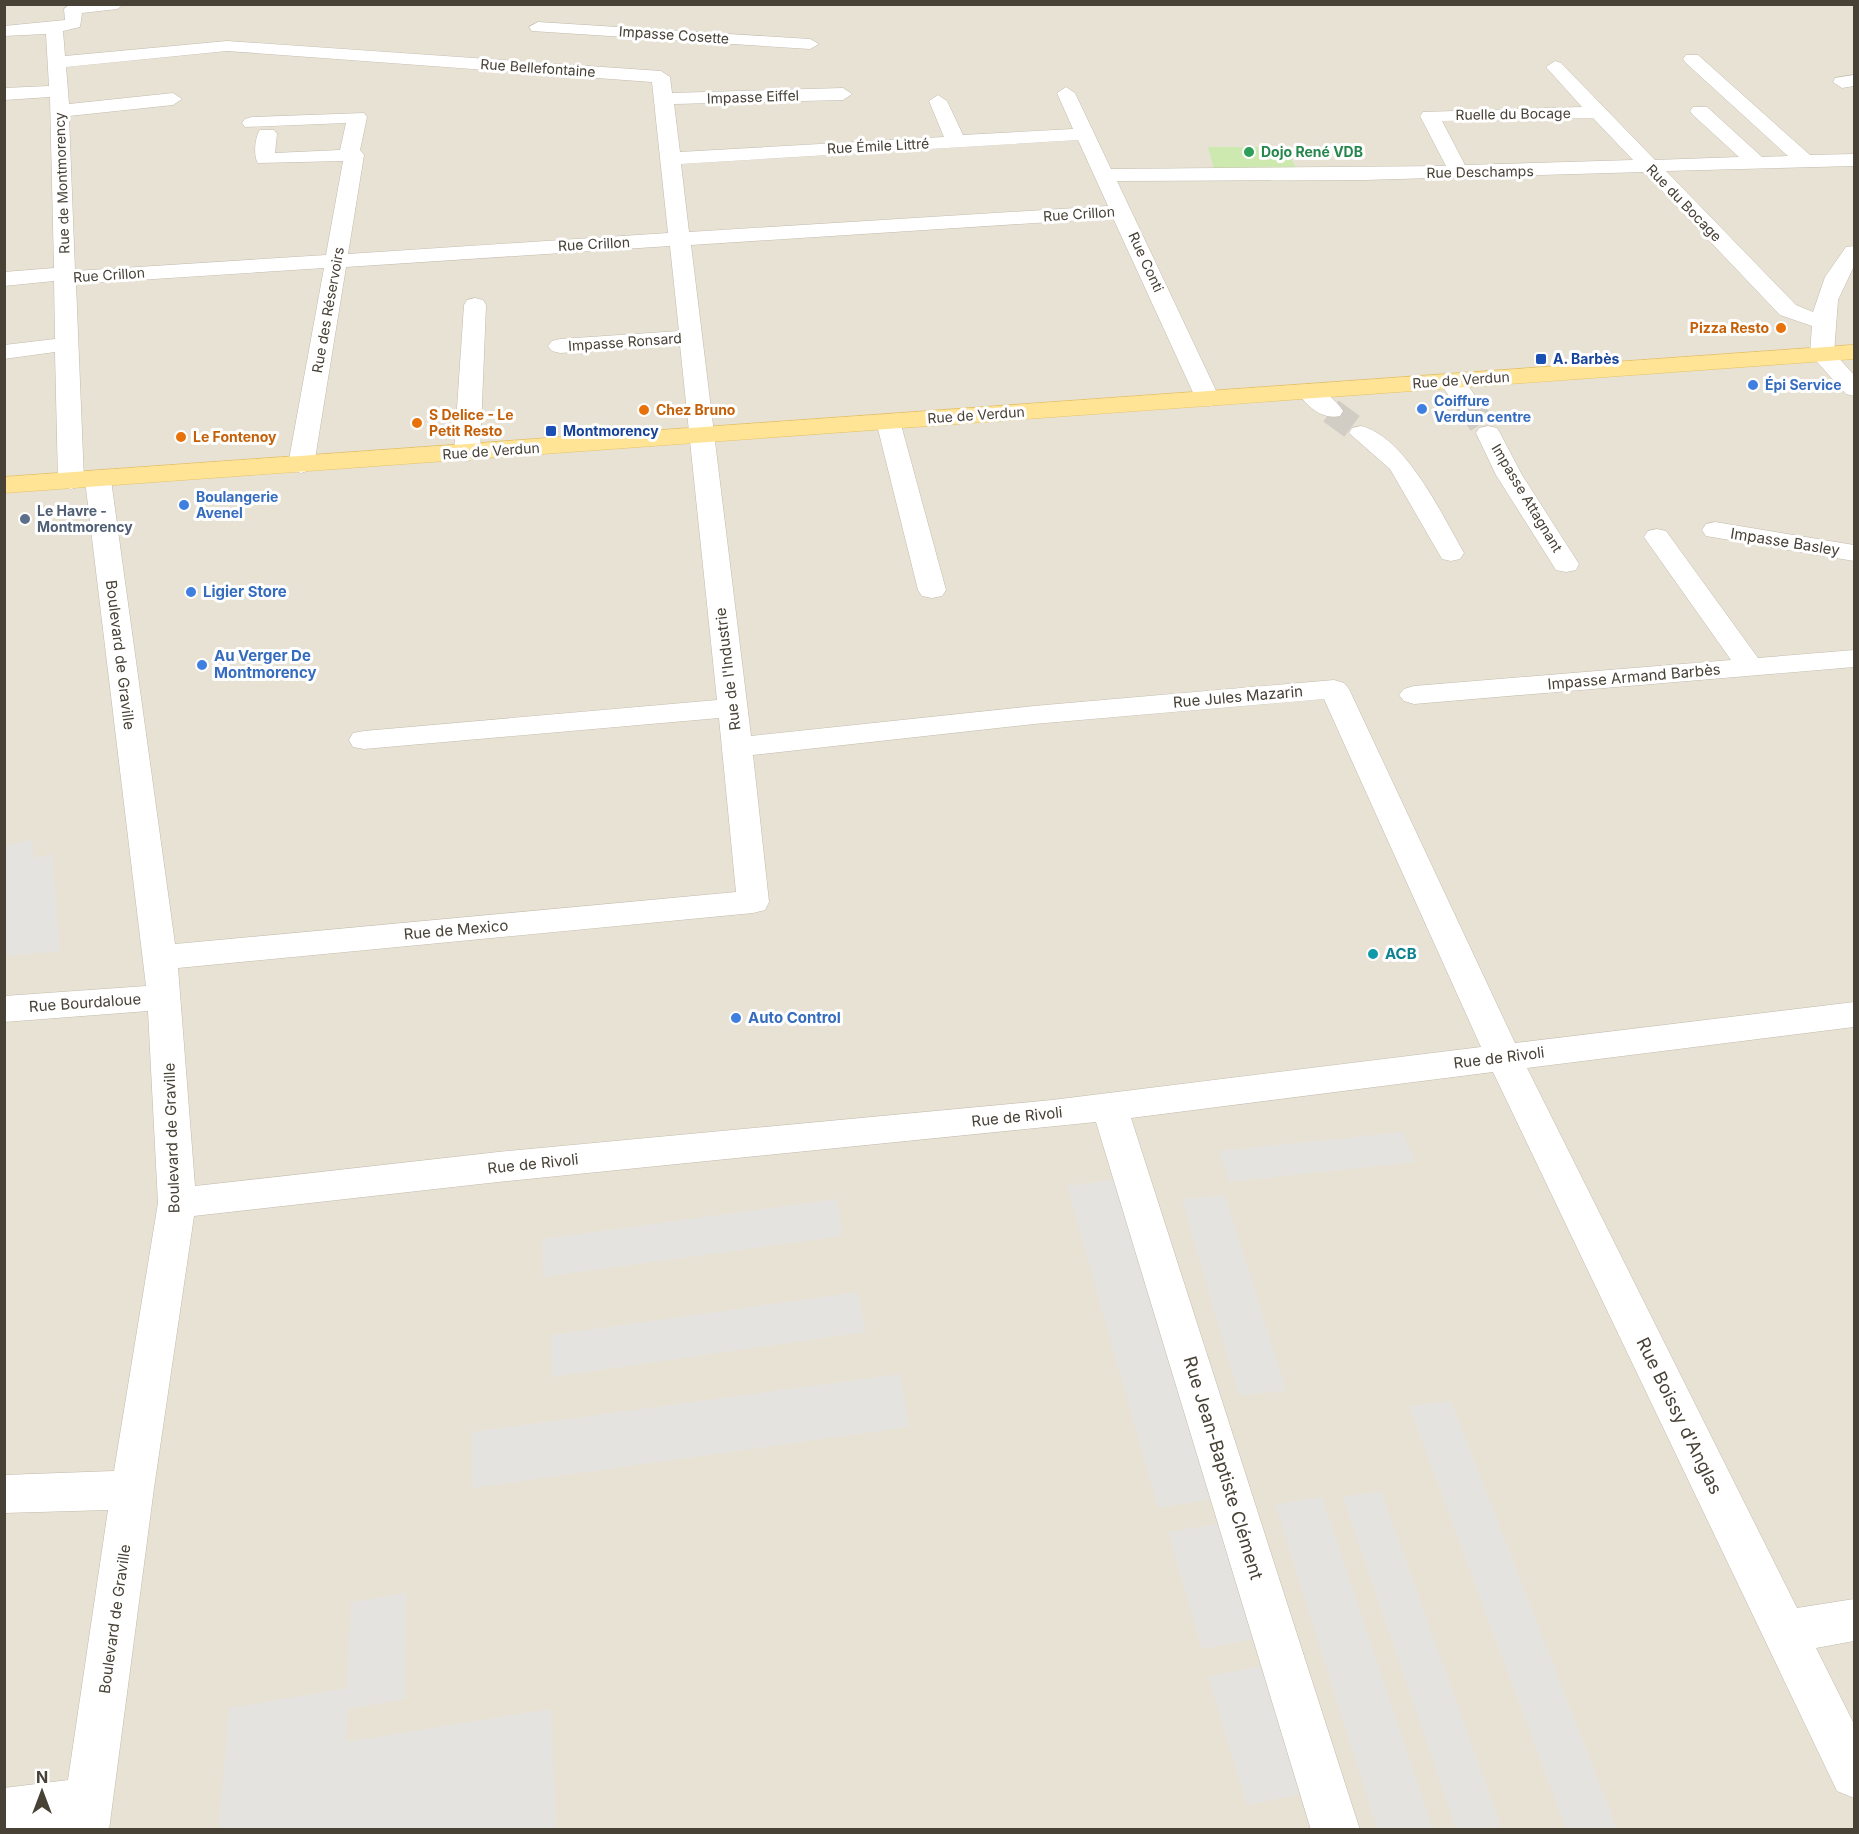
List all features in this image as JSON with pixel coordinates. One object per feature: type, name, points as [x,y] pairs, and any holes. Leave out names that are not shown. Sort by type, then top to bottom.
[{"type":"main road","name":"Rue de Verdun","points":[[4,484],[301,465],[1854,352]]},
{"type":"street","points":[[4,31],[54,28],[74,23],[73,9],[117,4]]},
{"type":"street","name":"Impasse Cosette","points":[[538,27],[810,44]]},
{"type":"street","name":"Rue de Montmorency","points":[[54,28],[59,101],[67,344],[84,480]]},
{"type":"street","name":"Rue Bellefontaine","points":[[57,62],[227,46],[661,77],[662,90]]},
{"type":"street","points":[[1692,59],[1806,162]]},
{"type":"street","name":"Rue du Bocage","points":[[1555,68],[1788,310],[1824,323]]},
{"type":"street","points":[[700,435],[662,90],[820,78]]},
{"type":"street","name":"Impasse Eiffel","points":[[662,90],[843,94]]},
{"type":"street","name":"Rue Conti","points":[[1066,93],[1208,399]]},
{"type":"street","points":[[4,94],[59,101],[173,99]]},
{"type":"street","points":[[938,100],[956,141]]},
{"type":"street","points":[[1701,111],[1758,164]]},
{"type":"street","name":"Ruelle du Bocage","points":[[1460,172],[1430,116],[1597,112]]},
{"type":"street","name":"Rue des Réservoirs","points":[[301,465],[336,260],[352,155],[357,117],[260,128],[265,159],[352,155]]},
{"type":"street","name":"Rue Émile Littré","points":[[670,159],[1085,134]]},
{"type":"street","name":"Rue Deschamps","points":[[1105,175],[1460,172],[1854,160]]},
{"type":"street","name":"Rue Crillon","points":[[4,279],[1122,211]]},
{"type":"street","points":[[1854,252],[1836,275],[1824,303],[1822,354],[1854,389]]},
{"type":"street","points":[[467,453],[475,305]]},
{"type":"street","name":"Impasse Ronsard","points":[[560,346],[690,337]]},
{"type":"street","points":[[4,352],[67,344]]},
{"type":"street","points":[[1452,381],[1467,402]]},
{"type":"street","points":[[1309,392],[1331,411]]},
{"type":"street","points":[[888,422],[932,590]]},
{"type":"street","name":"Impasse Attagnant","points":[[1488,433],[1509,475],[1566,564]]},
{"type":"street","points":[[1361,434],[1400,465],[1451,553]]},
{"type":"street","name":"Rue de l'Industrie","points":[[700,435],[734,708],[753,902]]},
{"type":"street","name":"Boulevard de Graville","points":[[84,480],[165,997],[177,1203],[133,1488],[87,1816]]},
{"type":"street","name":"Impasse Basley","points":[[1715,530],[1854,553]]},
{"type":"street","points":[[1657,537],[1750,667]]},
{"type":"street","name":"Impasse Armand Barbès","points":[[1414,695],[1854,659]]},
{"type":"street","name":"Rue Jules Mazarin","points":[[737,747],[978,723],[1034,715],[1334,689],[1504,1058]]},
{"type":"street","points":[[364,740],[734,708]]},
{"type":"street","name":"Rue de Mexico","points":[[158,958],[753,902]]},
{"type":"street","name":"Rue Bourdaloue","points":[[4,1009],[165,997]]},
{"type":"street","name":"Rue de Rivoli","points":[[177,1203],[498,1167],[1109,1106],[1854,1014]]},
{"type":"street","name":"Rue Boissy d'Anglas","points":[[1504,1058],[1854,1774]]},
{"type":"street","name":"Rue Jean-Baptiste Clément","points":[[1109,1106],[1336,1830]]},
{"type":"street","points":[[4,1494],[90,1493],[133,1488]]},
{"type":"street","points":[[1785,1632],[1854,1620]]},
{"type":"street","points":[[4,1812],[87,1816]]},
{"type":"shaded area","points":[[5,5],[1854,5],[1854,1829],[5,1829]]},
{"type":"shaded area","points":[[32,840],[34,858],[52,854],[60,951],[5,956],[5,846]]},
{"type":"shaded area","points":[[1403,1132],[1415,1162],[1229,1182],[1219,1151]]},
{"type":"shaded area","points":[[1117,1179],[1214,1499],[1158,1508],[1067,1186]]},
{"type":"shaded area","points":[[1225,1195],[1287,1390],[1239,1396],[1182,1199]]},
{"type":"shaded area","points":[[837,1199],[843,1236],[543,1277],[542,1239]]},
{"type":"shaded area","points":[[858,1292],[866,1332],[552,1377],[551,1335]]},
{"type":"shaded area","points":[[900,1374],[909,1427],[472,1488],[472,1432]]},
{"type":"shaded area","points":[[1451,1401],[1617,1829],[1566,1829],[1409,1406]]},
{"type":"shaded area","points":[[1381,1491],[1502,1829],[1456,1829],[1343,1497]]},
{"type":"shaded area","points":[[1322,1497],[1433,1829],[1377,1829],[1275,1504]]},
{"type":"shaded area","points":[[1223,1523],[1260,1638],[1202,1649],[1168,1532]]},
{"type":"shaded area","points":[[406,1593],[405,1699],[348,1709],[346,1742],[551,1709],[556,1829],[219,1829],[229,1708],[347,1688],[351,1602]]},
{"type":"shaded area","points":[[1267,1665],[1307,1793],[1247,1805],[1208,1676]]},
{"type":"green space","name":"Dojo René VDB","points":[[1208,147],[1284,147],[1297,169],[1214,169]]},
{"type":"tunnel","points":[[1467,402],[1488,433]]},
{"type":"tunnel","points":[[1331,411],[1361,433]]},
{"type":"place","name":"Dojo René VDB","points":[[1249,152]]},
{"type":"place","name":"Pizza Resto","points":[[1781,328]]},
{"type":"place","name":"A. Barbès","points":[[1541,359]]},
{"type":"place","name":"Épi Service","points":[[1753,385]]},
{"type":"place","name":"Coiffure Verdun centre","points":[[1422,409]]},
{"type":"place","name":"Chez Bruno","points":[[644,410]]},
{"type":"place","name":"S Delice - Le Petit Resto","points":[[417,423]]},
{"type":"place","name":"Montmorency","points":[[551,431]]},
{"type":"place","name":"Le Fontenoy","points":[[181,437]]},
{"type":"place","name":"Boulangerie Avenel","points":[[184,505]]},
{"type":"place","name":"Le Havre - Montmorency","points":[[25,519]]},
{"type":"place","name":"Ligier Store","points":[[191,592]]},
{"type":"place","name":"Au Verger De Montmorency","points":[[202,665]]},
{"type":"place","name":"ACB","points":[[1373,954]]},
{"type":"place","name":"Auto Control","points":[[736,1018]]}]
